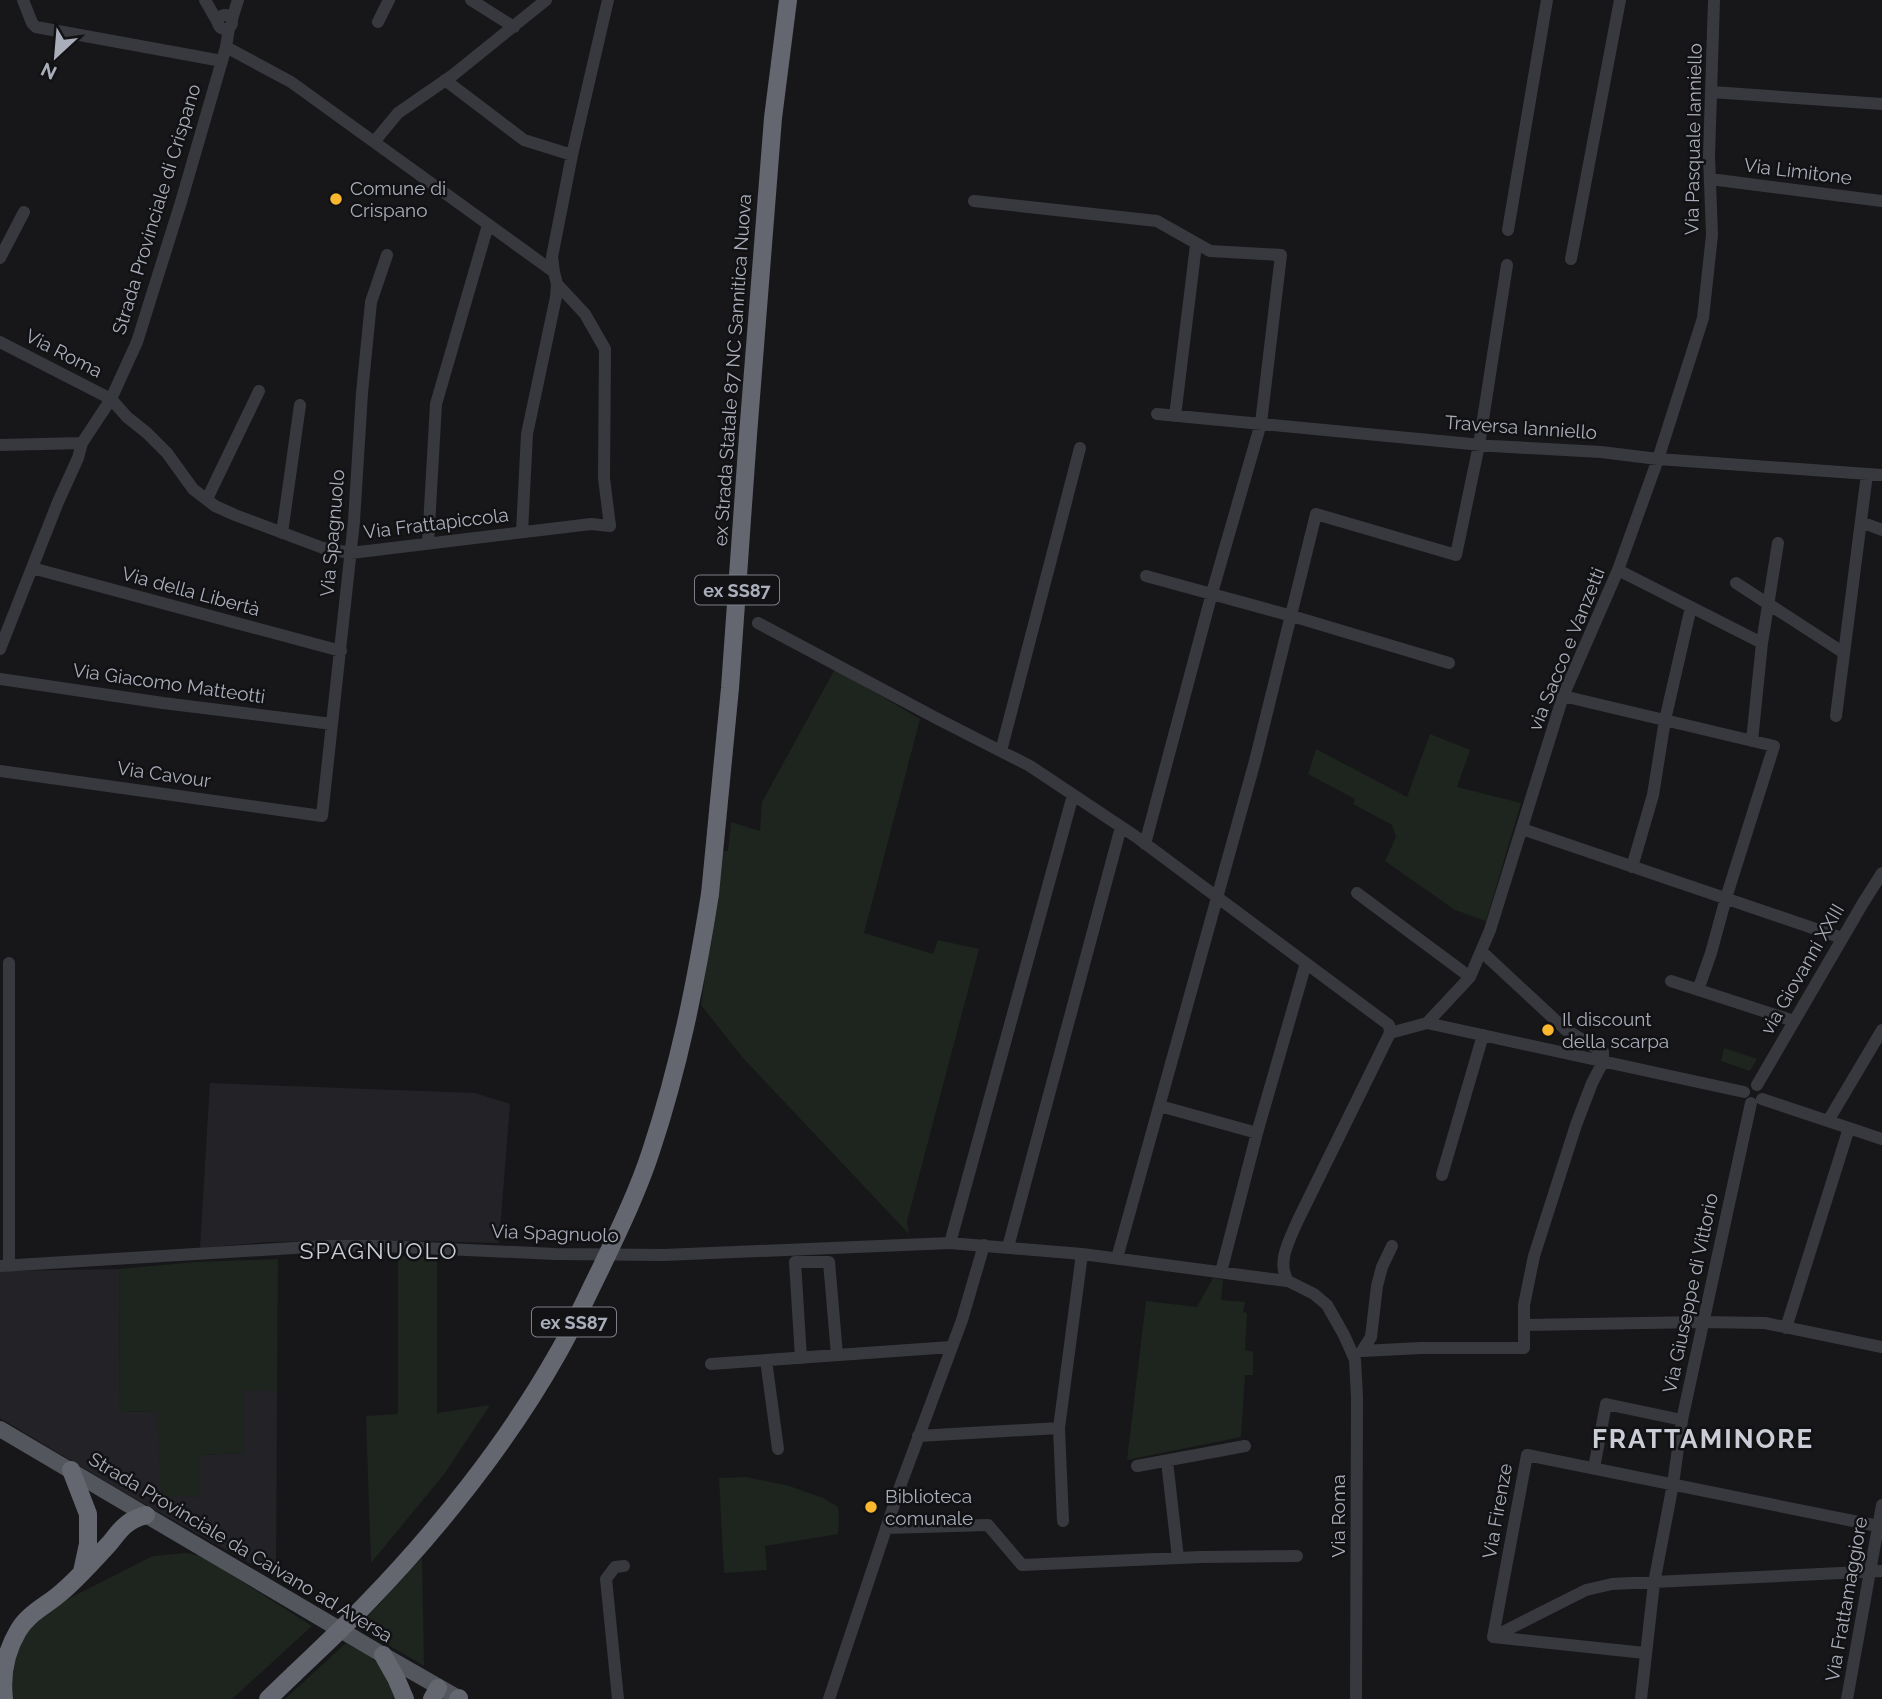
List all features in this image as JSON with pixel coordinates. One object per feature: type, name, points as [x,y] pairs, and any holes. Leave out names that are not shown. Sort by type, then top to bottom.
[{"type":"highway","name":"ex Strada Statale 87 NC Sannitica Nuova","points":[[268,1699],[366,1604],[439,1522],[491,1456],[558,1354],[618,1233],[650,1154],[676,1068],[696,980],[710,894],[730,688],[773,118],[788,0]]},
{"type":"highway","points":[[71,1470],[88,1514],[88,1544],[81,1573]]},
{"type":"highway","points":[[4,1699],[2,1682],[5,1663],[20,1628],[32,1614],[63,1592],[124,1525],[146,1514]]},
{"type":"highway","points":[[383,1656],[405,1699]]},
{"type":"main road","name":"Strada Provinciale da Caivano ad Aversa","points":[[0,1429],[383,1656],[435,1693],[459,1699]]},
{"type":"street","points":[[23,0],[36,27],[222,61]]},
{"type":"street","points":[[205,0],[217,21],[224,14],[230,24]]},
{"type":"street","name":"Strada Provinciale di Crispano","points":[[0,649],[82,443],[111,399],[137,342],[238,0]]},
{"type":"street","points":[[378,22],[390,0]]},
{"type":"street","points":[[471,0],[514,27]]},
{"type":"street","points":[[374,142],[398,113],[445,80],[546,0]]},
{"type":"street","points":[[522,532],[527,434],[556,296],[552,257],[572,155],[608,0]]},
{"type":"street","points":[[1508,230],[1547,0]]},
{"type":"street","points":[[1570,260],[1620,0]]},
{"type":"street","name":"Via Pasquale Ianniello","points":[[1707,277],[1713,235],[1709,156],[1714,0]]},
{"type":"street","points":[[226,47],[291,82],[488,225],[555,278]]},
{"type":"street","points":[[445,80],[524,140],[572,155]]},
{"type":"street","points":[[1712,92],[1882,104]]},
{"type":"street","name":"Via Limitone","points":[[1710,179],[1882,201]]},
{"type":"street","points":[[974,201],[1157,221],[1210,251],[1281,255],[1261,423],[1145,844]]},
{"type":"street","points":[[0,258],[23,212]]},
{"type":"street","points":[[428,543],[436,404],[488,225]]},
{"type":"street","points":[[1175,415],[1196,244]]},
{"type":"street","name":"Via Spagnuolo","points":[[322,816],[351,552],[362,393],[372,302],[387,255]]},
{"type":"street","points":[[1117,1258],[1255,761],[1316,514],[1456,555],[1479,445],[1507,265]]},
{"type":"street","name":"via Sacco e Vanzetti","points":[[1427,1023],[1470,977],[1490,930],[1563,696],[1618,570],[1658,459],[1703,318],[1707,277]]},
{"type":"street","name":"Via Frattapiccola","points":[[111,399],[167,453],[193,489],[215,506],[323,548],[351,552],[591,524],[610,526],[604,478],[605,349],[585,314],[555,278]]},
{"type":"street","name":"Via Roma","points":[[0,342],[111,399]]},
{"type":"street","points":[[207,499],[259,391]]},
{"type":"street","points":[[282,533],[300,405]]},
{"type":"street","name":"Traversa Ianniello","points":[[1157,414],[1479,445],[1882,475]]},
{"type":"street","points":[[0,444],[82,443]]},
{"type":"street","points":[[1001,751],[1080,449]]},
{"type":"street","points":[[1836,716],[1867,474]]},
{"type":"street","points":[[1861,522],[1882,530]]},
{"type":"street","points":[[1752,741],[1762,643],[1778,543]]},
{"type":"street","name":"Via della Libertà","points":[[32,568],[341,651]]},
{"type":"street","points":[[1618,570],[1762,643]]},
{"type":"street","points":[[1146,576],[1449,663]]},
{"type":"street","points":[[1736,583],[1844,653]]},
{"type":"street","points":[[1632,867],[1653,795],[1665,720],[1691,607]]},
{"type":"street","points":[[758,623],[1030,766],[1145,844],[1390,1025],[1390,1033],[1298,1220],[1283,1260],[1287,1281]]},
{"type":"street","name":"Via Giacomo Matteotti","points":[[0,679],[332,724]]},
{"type":"street","points":[[1563,696],[1774,747],[1698,990]]},
{"type":"street","name":"Via Cavour","points":[[0,771],[322,816]]},
{"type":"street","points":[[950,1243],[1073,795]]},
{"type":"street","points":[[1008,1247],[1121,827]]},
{"type":"street","points":[[1522,829],[1842,938]]},
{"type":"street","name":"via Giovanni XXIII","points":[[1753,1098],[1763,1091],[1757,1085],[1882,873]]},
{"type":"street","points":[[1357,893],[1470,977]]},
{"type":"street","points":[[1357,1352],[1421,1348],[1524,1348],[1524,1306],[1535,1256],[1576,1125],[1603,1062],[1603,1052],[1566,1030],[1480,951]]},
{"type":"street","points":[[5,1265],[9,963]]},
{"type":"street","points":[[1221,1272],[1257,1133],[1306,963]]},
{"type":"street","points":[[1671,981],[1794,1021]]},
{"type":"street","points":[[1390,1033],[1427,1023],[1483,1035],[1753,1098],[1882,1139]]},
{"type":"street","points":[[1828,1121],[1882,1030]]},
{"type":"street","points":[[1568,1054],[1574,1034]]},
{"type":"street","points":[[1442,1175],[1483,1035]]},
{"type":"street","name":"Via Giuseppe di Vittorio","points":[[1641,1699],[1654,1583],[1682,1420],[1753,1098]]},
{"type":"street","points":[[1160,1106],[1257,1133]]},
{"type":"street","points":[[1786,1328],[1849,1128]]},
{"type":"street","name":"Via Spagnuolo","points":[[5,1265],[326,1246],[664,1255],[950,1243],[1082,1254],[1287,1281]]},
{"type":"street","points":[[829,1699],[918,1436],[962,1320],[984,1245]]},
{"type":"street","points":[[1357,1352],[1371,1337],[1377,1286],[1392,1246]]},
{"type":"street","points":[[1063,1521],[1059,1428],[1082,1254]]},
{"type":"street","points":[[801,1358],[795,1262],[829,1262],[837,1355]]},
{"type":"street","name":"Via Roma","points":[[1287,1281],[1314,1294],[1327,1305],[1357,1352],[1356,1699]]},
{"type":"street","points":[[1525,1325],[1765,1323],[1882,1347]]},
{"type":"street","points":[[711,1364],[951,1347]]},
{"type":"street","points":[[766,1360],[778,1449]]},
{"type":"street","points":[[1594,1468],[1606,1404],[1682,1420]]},
{"type":"street","points":[[918,1436],[1059,1428]]},
{"type":"street","points":[[1137,1466],[1245,1446]]},
{"type":"street","name":"Via Firenze","points":[[1493,1637],[1527,1455],[1878,1526]]},
{"type":"street","points":[[1167,1461],[1178,1558]]},
{"type":"street","name":"Via Frattamaggiore","points":[[1847,1699],[1876,1572],[1878,1526],[1882,1506]]},
{"type":"street","points":[[886,1528],[988,1525],[1023,1565],[1297,1556]]},
{"type":"street","points":[[618,1699],[606,1578],[615,1567],[624,1566]]},
{"type":"street","points":[[1493,1637],[1586,1590],[1612,1584],[1876,1572]]},
{"type":"street","points":[[1493,1637],[1645,1653]]},
{"type":"shaded area","points":[[835,669],[920,719],[864,933],[933,954],[938,940],[979,949],[907,1221],[909,1234],[742,1057],[701,1005],[723,851],[728,851],[731,822],[760,831],[762,802]]},
{"type":"shaded area","points":[[1430,734],[1470,750],[1457,787],[1521,803],[1486,921],[1455,910],[1385,861],[1396,837],[1392,825],[1353,804],[1355,799],[1308,774],[1316,749],[1407,797]]},
{"type":"shaded area","points":[[1724,1048],[1757,1059],[1750,1071],[1721,1061]]},
{"type":"shaded area","points":[[210,1083],[475,1093],[510,1104],[499,1243],[376,1240],[268,1242],[200,1248]]},
{"type":"shaded area","points":[[398,1256],[437,1257],[437,1413],[490,1405],[445,1473],[371,1563],[366,1416],[398,1414]]},
{"type":"shaded area","points":[[278,1259],[277,1391],[244,1390],[244,1453],[200,1455],[200,1497],[161,1496],[157,1411],[120,1412],[119,1269],[196,1262]]},
{"type":"shaded area","points":[[119,1269],[120,1412],[157,1411],[200,1455],[244,1453],[244,1389],[277,1391],[276,1578],[118,1489],[0,1418],[0,1271]]},
{"type":"shaded area","points":[[1213,1278],[1223,1280],[1221,1300],[1245,1302],[1243,1312],[1247,1313],[1245,1350],[1253,1352],[1253,1375],[1245,1375],[1241,1437],[1127,1460],[1146,1301],[1197,1307]]},
{"type":"shaded area","points":[[746,1477],[789,1486],[823,1498],[838,1507],[838,1534],[765,1546],[767,1570],[724,1573],[719,1478]]},
{"type":"shaded area","points":[[187,1553],[203,1557],[312,1626],[232,1699],[12,1699],[10,1681],[15,1655],[29,1628],[52,1607],[153,1556]]},
{"type":"shaded area","points":[[422,1558],[424,1666],[358,1627]]},
{"type":"shaded area","points":[[346,1643],[379,1664],[401,1699],[285,1699]]},
{"type":"place","name":"Comune di Crispano","points":[[336,199]]},
{"type":"place","name":"Il discount della scarpa","points":[[1548,1030]]},
{"type":"place","name":"Biblioteca comunale","points":[[871,1507]]},
{"type":"district","name":"SPAGNUOLO","points":[[379,1250]]},
{"type":"district","name":"FRATTAMINORE","points":[[1703,1439]]}]
